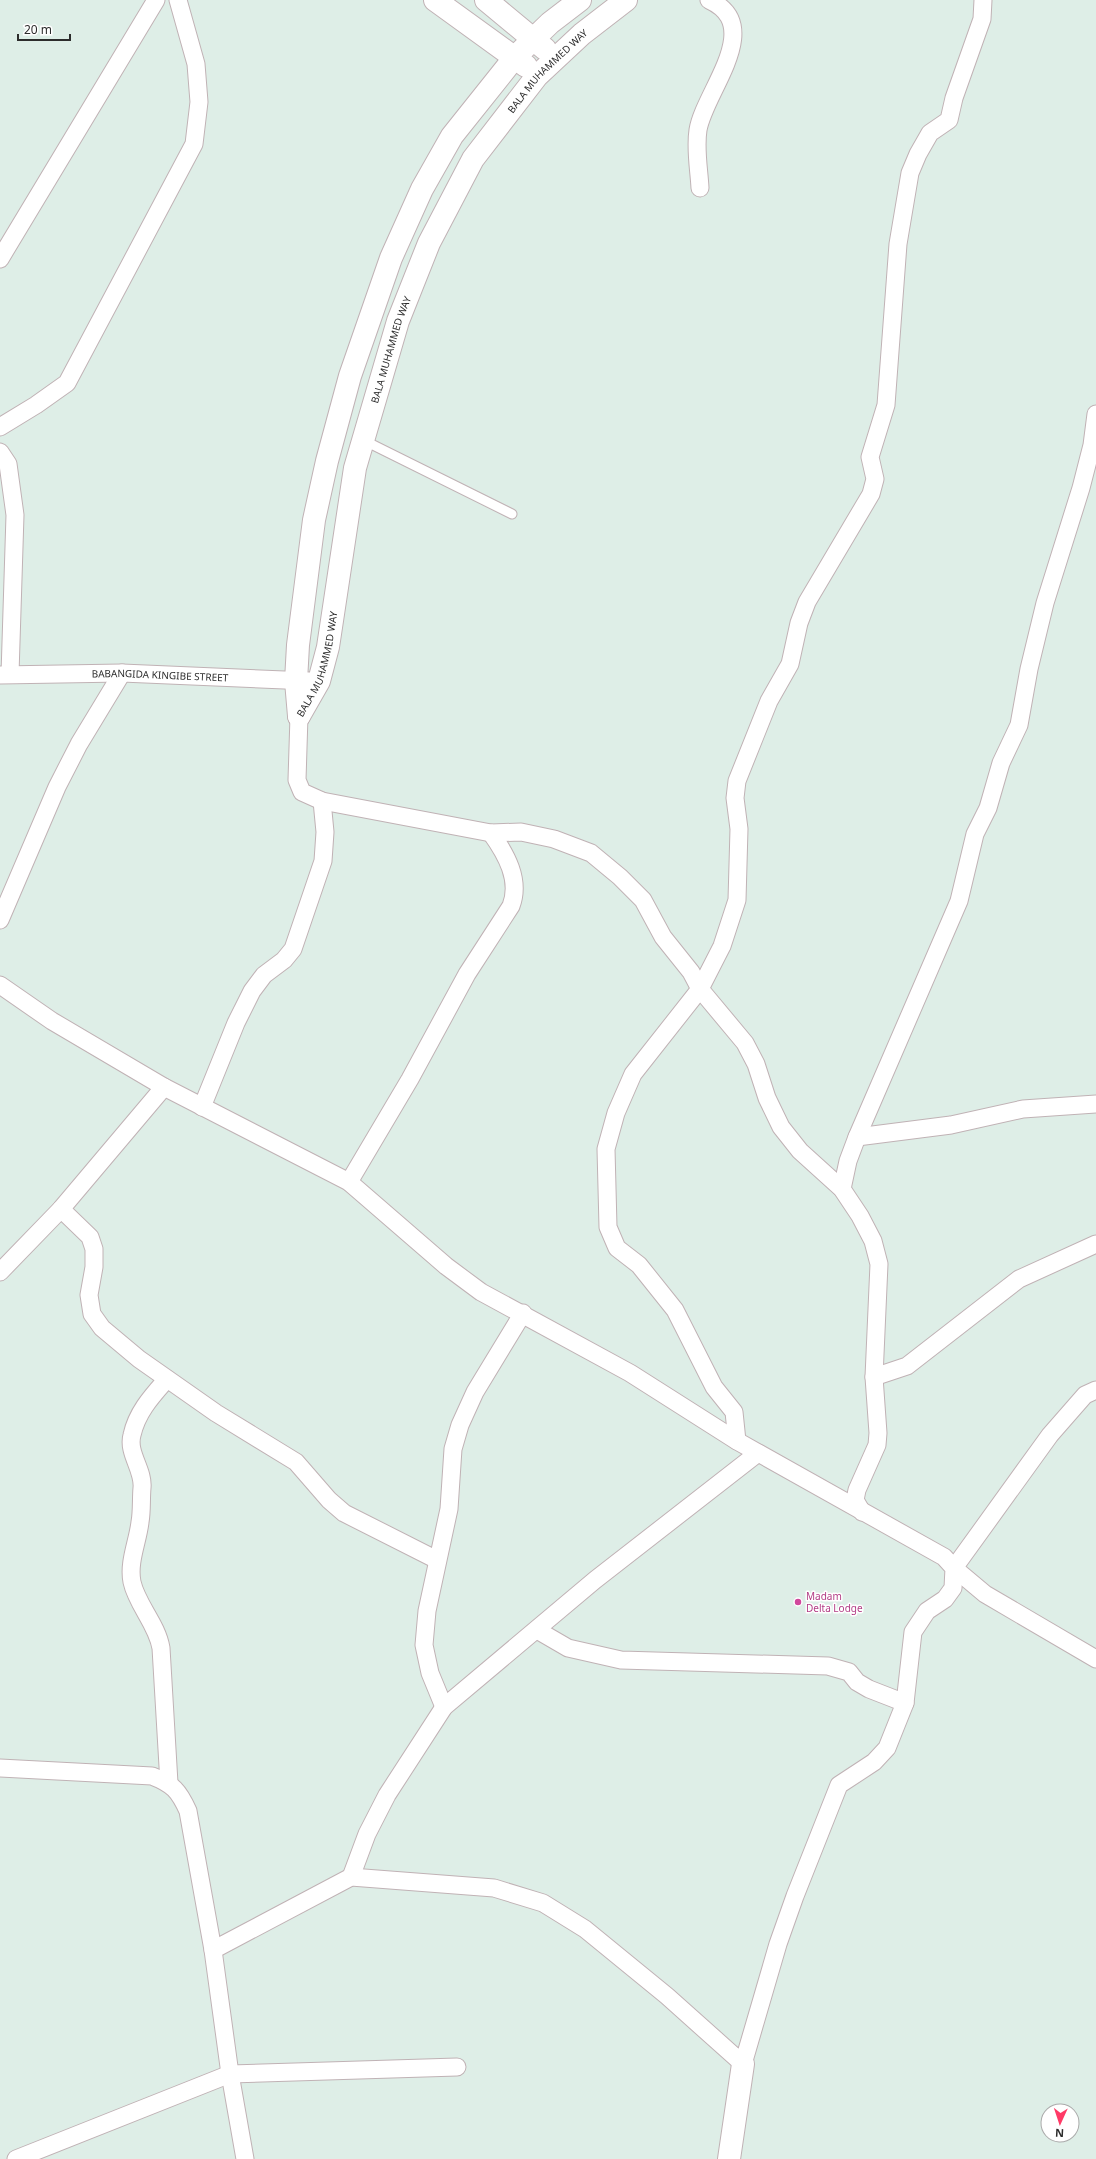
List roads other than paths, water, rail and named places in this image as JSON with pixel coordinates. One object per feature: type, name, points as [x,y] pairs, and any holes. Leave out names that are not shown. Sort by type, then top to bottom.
[{"type":"street","points":[[0,259],[156,0]]},
{"type":"street","points":[[0,427],[36,406],[67,383],[194,144],[200,102],[196,64],[178,0]]},
{"type":"street","points":[[435,0],[515,57],[537,76]]},
{"type":"street","points":[[486,0],[555,58]]},
{"type":"street","name":"BALA MUHAMMED WAY","points":[[299,716],[296,681],[298,645],[314,520],[319,494],[350,376],[379,292],[404,227],[422,189],[452,136],[515,57],[550,23],[580,0]]},
{"type":"street","name":"BALA MUHAMMED WAY","points":[[299,716],[319,681],[328,647],[355,468],[398,321],[429,244],[473,159],[537,76],[582,34],[626,0]]},
{"type":"street","points":[[700,188],[697,150],[698,129],[729,57],[732,42],[731,24],[727,11],[709,0]]},
{"type":"street","points":[[737,1441],[734,1412],[714,1387],[675,1310],[639,1265],[617,1248],[608,1227],[606,1150],[616,1113],[634,1074],[700,989],[722,946],[737,900],[739,829],[735,798],[737,781],[769,701],[790,664],[799,623],[807,602],[871,494],[874,484],[870,457],[886,406],[898,244],[910,173],[918,154],[930,133],[949,120],[954,98],[982,18],[984,0]]},
{"type":"street","points":[[842,1189],[848,1161],[857,1137],[959,901],[975,834],[988,808],[1000,764],[1019,725],[1045,603],[1081,488],[1092,445],[1096,414]]},
{"type":"street","points":[[0,452],[8,464],[15,515],[5,675]]},
{"type":"street","points":[[0,920],[57,786],[79,744],[122,673]]},
{"type":"street","name":"BABANGIDA KINGIBE STREET","points":[[5,675],[122,673],[319,681]]},
{"type":"street","points":[[299,716],[297,780],[302,792],[322,801],[490,833],[521,832],[554,839],[591,853],[620,877],[643,900],[665,940],[691,972],[700,989],[745,1043],[756,1064],[767,1098],[781,1127],[800,1151],[842,1189],[860,1216],[873,1241],[879,1264],[874,1377],[878,1434],[877,1445],[857,1490],[855,1500],[862,1512]]},
{"type":"street","points":[[202,1107],[236,1023],[252,991],[264,975],[284,960],[293,949],[323,861],[325,832],[322,801]]},
{"type":"street","points":[[349,1182],[410,1078],[467,974],[511,906],[515,897],[516,886],[510,866],[500,846],[490,833]]},
{"type":"street","points":[[0,985],[52,1021],[164,1087],[349,1182],[446,1266],[481,1292],[523,1313],[630,1373],[737,1441],[862,1512],[944,1556],[954,1568],[985,1594],[1096,1659]]},
{"type":"street","points":[[0,1272],[61,1209],[164,1087]]},
{"type":"street","points":[[857,1137],[951,1125],[1023,1109],[1096,1104]]},
{"type":"street","points":[[61,1209],[90,1237],[94,1249],[94,1267],[89,1296],[92,1314],[102,1328],[134,1355],[216,1413],[296,1462],[329,1500],[344,1513],[437,1560]]},
{"type":"street","points":[[874,1377],[907,1366],[1019,1279],[1096,1244]]},
{"type":"street","points":[[444,1707],[430,1673],[424,1645],[427,1611],[449,1509],[453,1449],[460,1425],[482,1380],[523,1313]]},
{"type":"street","points":[[167,1379],[143,1409],[135,1424],[131,1437],[142,1487],[141,1521],[131,1570],[135,1590],[160,1639],[169,1783]]},
{"type":"street","points":[[730,2159],[742,2064],[771,1966],[794,1896],[840,1785],[854,1774],[874,1762],[887,1748],[905,1703],[913,1632],[927,1611],[945,1599],[953,1588],[954,1568],[1050,1435],[1085,1395],[1096,1390]]},
{"type":"street","points":[[351,1877],[368,1834],[387,1794],[444,1707],[596,1580],[758,1453]]},
{"type":"street","points":[[537,1630],[568,1648],[621,1660],[828,1666],[849,1672],[857,1682],[869,1689],[905,1703]]},
{"type":"street","points":[[0,1768],[132,1773],[152,1776],[169,1783],[182,1797],[188,1811],[213,1950],[230,2074],[245,2159]]},
{"type":"street","points":[[213,1950],[351,1877],[494,1888],[543,1903],[585,1929],[668,1996],[742,2064]]},
{"type":"street","points":[[16,2159],[230,2074],[457,2067]]},
{"type":"lane","points":[[363,440],[512,514]]},
{"type":"place","name":"Madam Delta Lodge","points":[[798,1602]]}]
